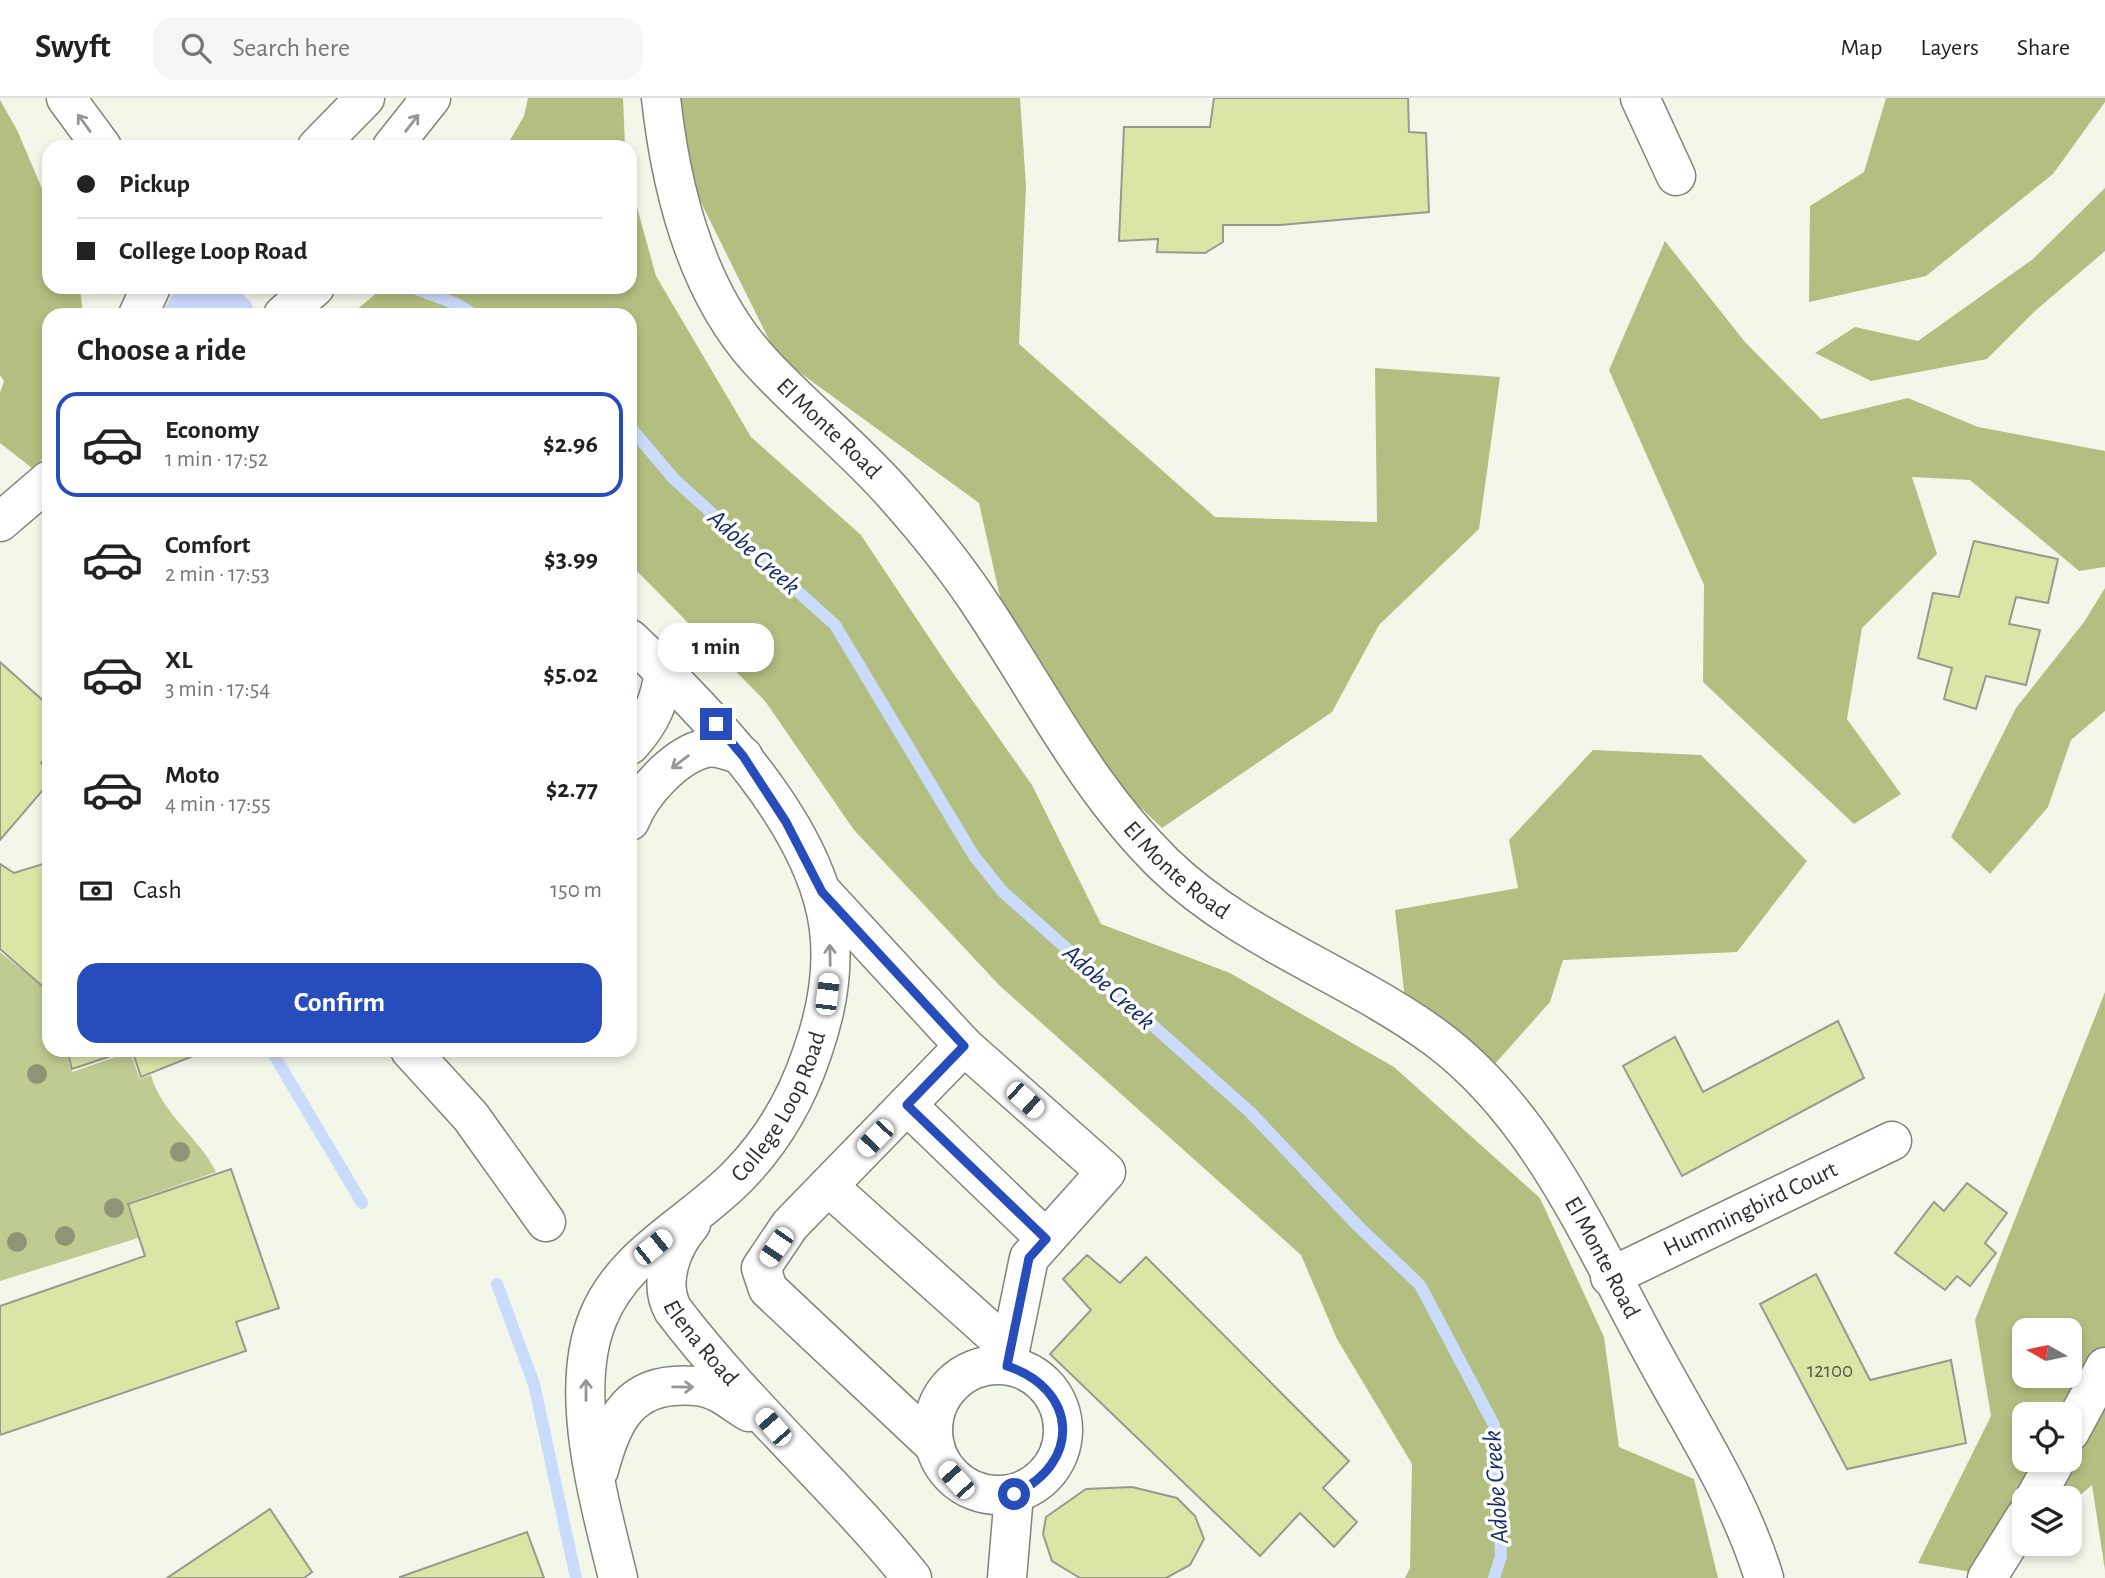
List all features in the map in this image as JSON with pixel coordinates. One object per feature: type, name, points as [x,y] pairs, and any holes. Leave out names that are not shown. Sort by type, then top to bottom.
[{"type":"street","points":[[66,98],[97,140]]},
{"type":"street","points":[[325,140],[365,98]]},
{"type":"street","points":[[398,140],[431,98]]},
{"type":"street","name":"El Monte Road","points":[[662,98],[680,202],[701,266],[726,316],[758,359],[891,491],[940,548],[982,607],[1079,762],[1119,816],[1165,865],[1215,907],[1379,1000],[1435,1037],[1482,1076],[1522,1122],[1743,1517],[1760,1565]]},
{"type":"street","points":[[1640,98],[1676,176]]},
{"type":"street","points":[[290,308],[307,294]]},
{"type":"street","points":[[0,522],[42,491]]},
{"type":"street","name":"College Loop Road","points":[[618,1578],[596,1479],[585,1396],[587,1360],[597,1320],[615,1284],[639,1258],[701,1212],[741,1174],[777,1129],[804,1078],[824,1018],[830,970],[830,930],[822,892],[786,822],[743,756],[702,709],[637,646]]},
{"type":"street","points":[[637,737],[646,727],[655,709],[664,671]]},
{"type":"street","points":[[637,805],[670,769],[688,755],[709,747],[743,756]]},
{"type":"street","points":[[822,892],[964,1046],[1106,1172],[1029,1258],[1008,1357]]},
{"type":"street","points":[[828,1186],[1008,1357],[1046,1386],[1058,1405],[1063,1427],[1060,1449],[1050,1469],[1034,1484],[1014,1494],[993,1495],[974,1491],[956,1480],[943,1465],[934,1446],[768,1289],[761,1268],[790,1225],[964,1046]]},
{"type":"street","points":[[416,1057],[471,1117],[546,1222]]},
{"type":"street","points":[[907,1105],[1046,1239]]},
{"type":"street","name":"Hummingbird Court","points":[[1611,1277],[1892,1142]]},
{"type":"street","name":"Elena Road","points":[[701,1212],[683,1233],[671,1256],[666,1298],[682,1322],[773,1427],[874,1531],[912,1578]]},
{"type":"street","points":[[934,1446],[933,1426],[938,1405],[948,1388],[964,1374],[1008,1357]]},
{"type":"street","points":[[2082,1410],[2105,1367]]},
{"type":"street","name":"Elena Road","points":[[596,1479],[617,1419],[636,1397],[659,1387],[687,1385],[715,1390],[773,1427]]},
{"type":"street","points":[[1007,1578],[1014,1494]]},
{"type":"street","points":[[1987,1578],[2012,1538]]},
{"type":"street","points":[[1760,1565],[1788,1578]]},
{"type":"green space","points":[[528,98],[623,98],[625,140],[510,140],[524,116]]},
{"type":"green space","points":[[677,98],[1020,98],[1026,186],[1019,344],[1215,517],[1377,522],[1375,368],[1500,377],[1479,529],[1379,625],[1332,712],[1162,828],[1022,695],[979,503],[777,356],[679,158]]},
{"type":"green space","points":[[1886,98],[2105,98],[2105,102],[2053,174],[1926,276],[1809,302],[1810,206],[1864,172]]},
{"type":"green space","points":[[0,100],[17,130],[42,189],[42,294],[81,294],[82,308],[42,308],[42,459],[32,468],[0,443],[0,393],[4,381],[0,375]]},
{"type":"green space","points":[[2105,188],[2105,251],[2035,311],[1987,359],[1871,381],[1815,353],[1855,327],[1918,341],[2033,259]]},
{"type":"green space","points":[[637,207],[656,276],[751,437],[861,535],[1032,785],[1101,924],[1230,973],[1394,1067],[1540,1198],[1604,1337],[1619,1447],[1694,1479],[1718,1578],[1405,1578],[1410,1568],[1412,1464],[1337,1339],[1301,1255],[999,985],[854,830],[765,701],[637,571],[637,308],[359,308],[376,294],[637,294]]},
{"type":"green space","points":[[1665,241],[1745,342],[1821,419],[1908,398],[1978,427],[2105,451],[2105,567],[2079,571],[1970,480],[1912,477],[1937,554],[1862,628],[1847,719],[1901,794],[1854,824],[1703,682],[1704,585],[1609,370]]},
{"type":"green space","points":[[2105,588],[2105,711],[2071,740],[2048,807],[1990,874],[1951,837],[2016,708],[2084,622]]},
{"type":"green space","points":[[1593,750],[1701,755],[1807,861],[1737,952],[1563,960],[1550,1002],[1493,1066],[1407,1018],[1395,910],[1518,888],[1509,840]]},
{"type":"green space","points":[[0,952],[42,986],[42,1057],[67,1057],[72,1072],[116,1057],[132,1057],[140,1079],[151,1075],[171,1113],[200,1147],[216,1172],[127,1203],[138,1238],[0,1281]]},
{"type":"green space","points":[[2105,992],[2105,1570],[2092,1485],[2082,1494],[2082,1486],[2012,1486],[2012,1526],[1989,1575],[1918,1563],[1991,1416],[1975,1320]]},
{"type":"water","points":[[173,294],[242,294],[254,308],[165,308]]},
{"type":"building","points":[[1214,98],[1408,98],[1409,132],[1426,133],[1429,212],[1280,225],[1223,225],[1223,242],[1205,253],[1157,252],[1158,239],[1119,241],[1124,127],[1210,127]]},
{"type":"building","points":[[1974,541],[2058,559],[2048,603],[2016,597],[2009,624],[2040,630],[2026,685],[1986,676],[1976,709],[1944,699],[1952,668],[1918,658],[1933,593],[1959,597]]},
{"type":"building","points":[[0,662],[42,700],[42,791],[0,840]]},
{"type":"building","points":[[0,864],[14,873],[42,864],[42,986],[0,949]]},
{"type":"building","points":[[1838,1021],[1864,1078],[1682,1176],[1623,1066],[1675,1037],[1703,1092]]},
{"type":"building","points":[[69,1057],[108,1057],[72,1069]]},
{"type":"building","points":[[134,1057],[191,1057],[141,1077]]},
{"type":"building","points":[[231,1169],[279,1308],[236,1322],[246,1351],[0,1435],[0,1306],[145,1256],[128,1204]]},
{"type":"building","points":[[1967,1183],[2007,1213],[1985,1243],[1996,1253],[1970,1286],[1957,1276],[1945,1290],[1895,1253],[1934,1202],[1944,1211]]},
{"type":"building","points":[[1087,1255],[1120,1283],[1146,1257],[1349,1461],[1323,1488],[1357,1522],[1334,1547],[1300,1513],[1260,1556],[1050,1354],[1091,1310],[1063,1279]]},
{"type":"building","points":[[1816,1274],[1870,1380],[1951,1360],[1966,1443],[1847,1469],[1760,1304]]},
{"type":"building","points":[[1132,1487],[1177,1498],[1195,1516],[1204,1539],[1190,1565],[1166,1578],[1080,1578],[1052,1561],[1043,1534],[1046,1517],[1086,1489]]},
{"type":"building","points":[[270,1509],[312,1572],[304,1578],[167,1578]]},
{"type":"building","points":[[527,1532],[544,1578],[400,1578],[400,1577]]},
{"type":"waterway","name":"Adobe Creek","points":[[430,294],[464,308]]},
{"type":"waterway","name":"Adobe Creek","points":[[637,435],[674,479],[835,625],[974,856],[1003,892],[1250,1112],[1358,1226],[1420,1285],[1494,1425],[1501,1556],[1494,1578]]},
{"type":"waterway","points":[[275,1057],[362,1203]]},
{"type":"waterway","points":[[497,1284],[534,1384],[576,1578]]},
{"type":"route","points":[[716,724],[743,756],[786,822],[822,892],[964,1046],[907,1105],[1046,1239],[1029,1258],[1007,1366],[1028,1373],[1046,1386],[1058,1405],[1063,1427],[1060,1449],[1050,1469],[1034,1484],[1014,1494]]}]
